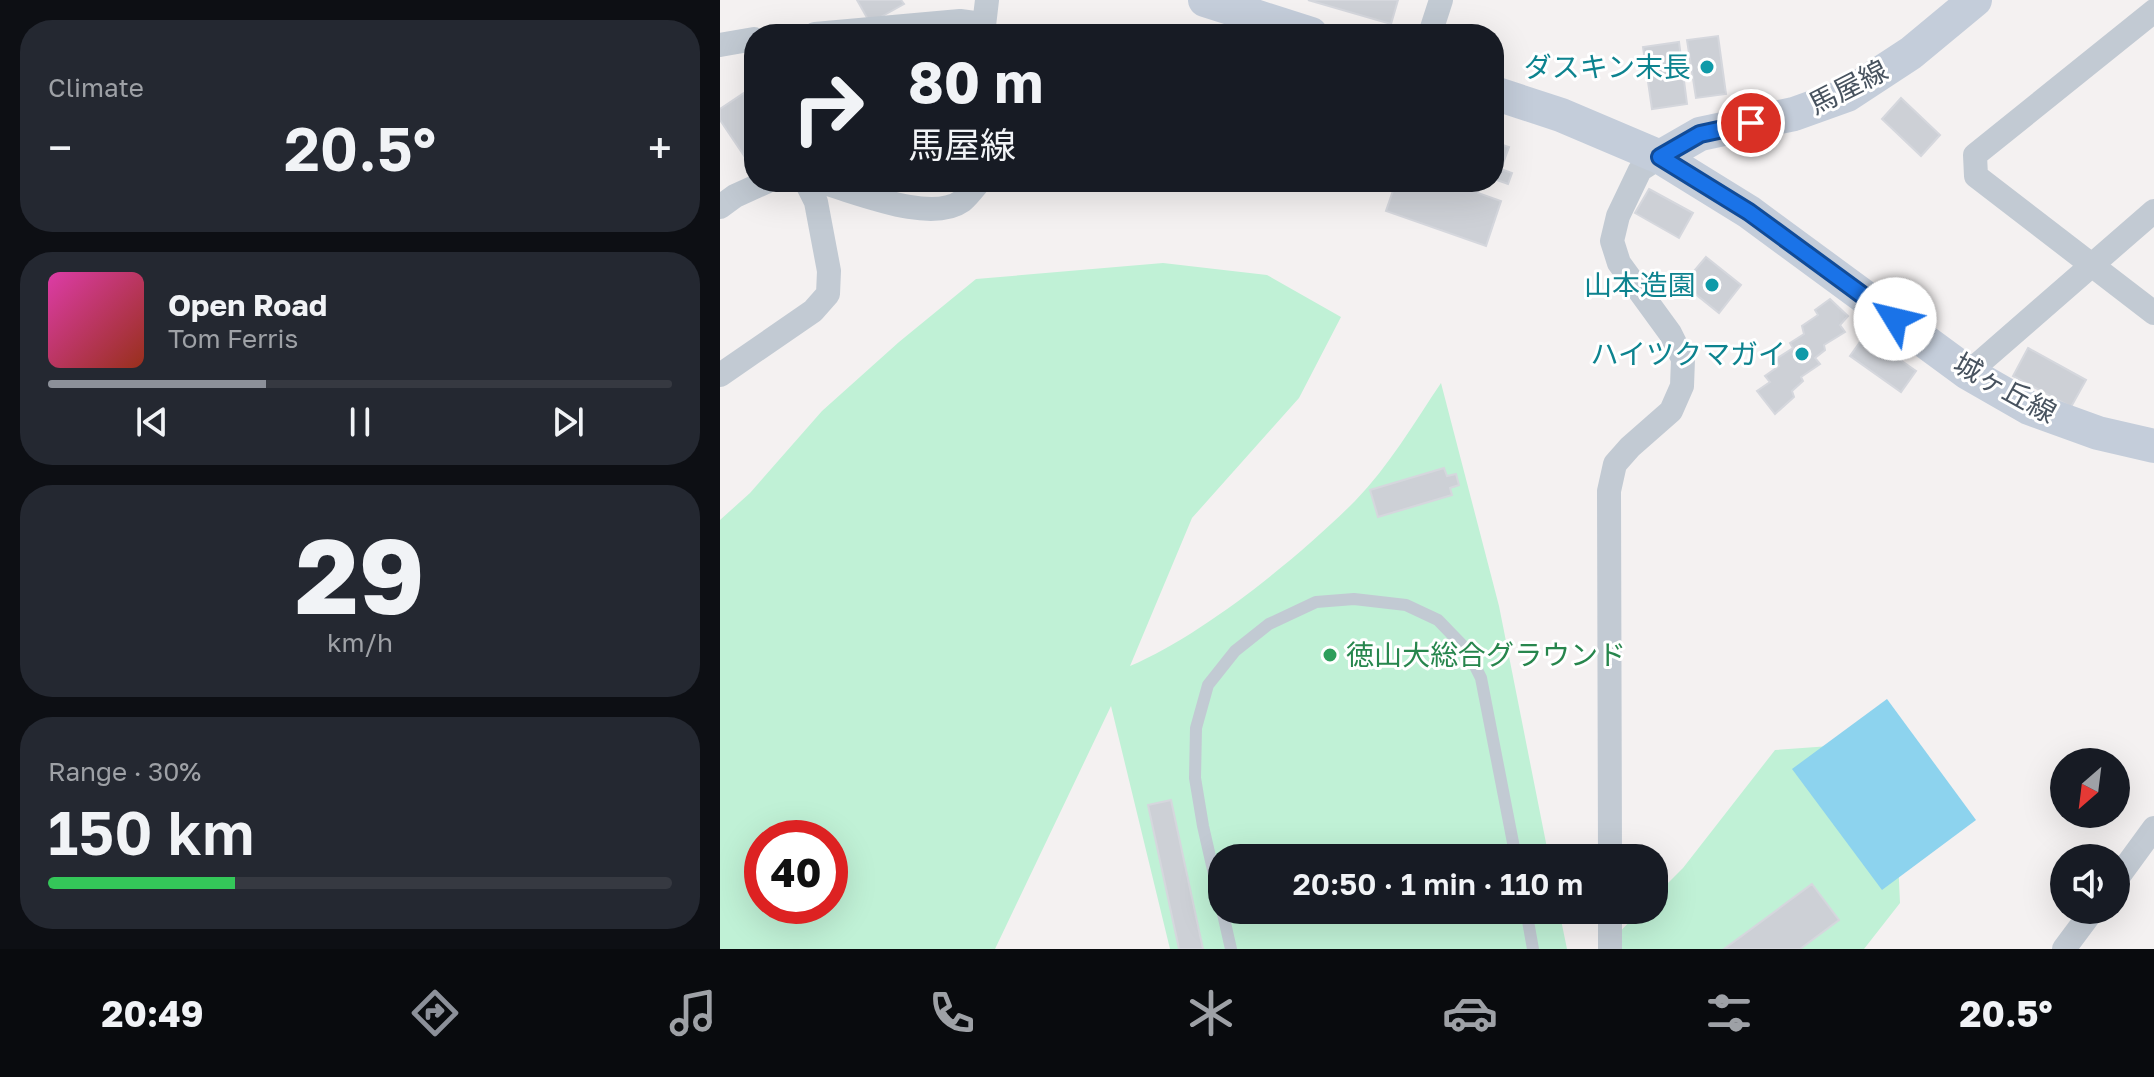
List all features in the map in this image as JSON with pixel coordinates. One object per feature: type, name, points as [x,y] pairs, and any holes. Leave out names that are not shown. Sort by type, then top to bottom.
[{"type":"street","points":[[983,24],[987,0]]},
{"type":"street","points":[[1205,0],[1280,24]]},
{"type":"street","points":[[1433,24],[1441,0]]},
{"type":"street","name":"馬屋線","points":[[1660,157],[1700,134],[1794,114],[1847,95],[1911,53],[1975,0]]},
{"type":"street","points":[[2154,11],[1975,155],[1976,176],[2154,313]]},
{"type":"street","points":[[927,24],[960,21],[968,24]]},
{"type":"street","points":[[720,45],[744,41]]},
{"type":"street","name":"城ヶ丘線","points":[[1504,96],[1561,115],[1660,157],[1749,212],[1968,373],[2029,408],[2098,433],[2154,446]]},
{"type":"street","points":[[1610,844],[1609,491],[1615,464],[1671,411],[1682,386],[1683,359],[1670,333],[1619,263],[1612,241],[1618,216],[1640,170],[1660,157]]},
{"type":"street","points":[[720,207],[744,192]]},
{"type":"street","points":[[720,375],[813,311],[828,294],[829,271],[816,202],[811,192]]},
{"type":"street","points":[[856,192],[909,207],[934,210],[960,202],[970,192]]},
{"type":"street","points":[[1968,373],[2154,211]]},
{"type":"street","points":[[2130,861],[2154,828]]},
{"type":"street","points":[[1610,924],[1610,949]]},
{"type":"street","points":[[2064,949],[2083,924]]},
{"type":"lane","points":[[1208,848],[1195,778],[1196,728],[1208,685],[1235,651],[1269,624],[1316,602],[1354,599],[1406,605],[1438,620],[1467,650],[1481,678],[1513,844]]},
{"type":"lane","points":[[1225,924],[1231,949]]},
{"type":"lane","points":[[1529,924],[1533,949]]},
{"type":"green space","points":[[1163,263],[1267,275],[1341,317],[1299,398],[1192,518],[1130,666],[1218,615],[1278,570],[1332,523],[1379,473],[1441,383],[1499,606],[1546,844],[1208,844],[1208,924],[1562,924],[1567,949],[1170,949],[1111,706],[995,949],[720,949],[720,520],[750,493],[822,411],[976,279]]},
{"type":"green space","points":[[1844,745],[1896,815],[1900,903],[1864,949],[1603,949],[1627,924],[1668,924],[1668,883],[1775,750]]},
{"type":"water","points":[[1887,699],[1976,820],[1882,890],[1792,769]]},
{"type":"building","points":[[857,0],[901,0],[904,4],[870,23]]},
{"type":"building","points":[[1308,0],[1398,0],[1391,24]]},
{"type":"building","name":"ダスキン末長","points":[[1718,36],[1726,94],[1696,98],[1687,40]]},
{"type":"building","points":[[1679,42],[1687,104],[1652,109],[1643,47]]},
{"type":"building","points":[[744,93],[744,156],[720,120],[720,109]]},
{"type":"building","points":[[1901,98],[1940,135],[1921,156],[1882,119]]},
{"type":"building","points":[[1504,170],[1512,173],[1508,184],[1504,183]]},
{"type":"building","points":[[1649,189],[1693,213],[1679,238],[1635,213]]},
{"type":"building","points":[[1393,192],[1478,192],[1501,201],[1486,246],[1386,211]]},
{"type":"building","name":"山本造園","points":[[1706,257],[1741,285],[1719,313],[1683,284]]},
{"type":"building","name":"ハイツクマガイ","points":[[1830,299],[1848,316],[1840,325],[1845,332],[1824,345],[1825,350],[1815,358],[1820,364],[1801,377],[1803,381],[1792,391],[1794,397],[1775,414],[1757,391],[1770,382],[1765,376],[1779,366],[1776,359],[1793,348],[1790,343],[1804,334],[1802,326],[1818,315],[1815,310]]},
{"type":"building","points":[[1865,335],[1916,371],[1901,392],[1850,356]]},
{"type":"building","points":[[2028,348],[2086,380],[2071,407],[2013,376]]},
{"type":"building","points":[[1444,468],[1447,476],[1456,474],[1459,485],[1450,488],[1452,495],[1378,517],[1370,490]]},
{"type":"building","points":[[1171,800],[1203,949],[1179,949],[1148,805]]},
{"type":"building","points":[[1812,884],[1839,920],[1800,949],[1724,949]]},
{"type":"place","name":"ダスキン末長","points":[[1707,67]]},
{"type":"place","name":"山本造園","points":[[1712,285]]},
{"type":"place","name":"ハイツクマガイ","points":[[1802,354]]},
{"type":"place","name":"徳山大総合グラウンド","points":[[1330,655]]},
{"type":"route","points":[[1751,123],[1700,134],[1660,157],[1749,212],[1895,319]]}]
